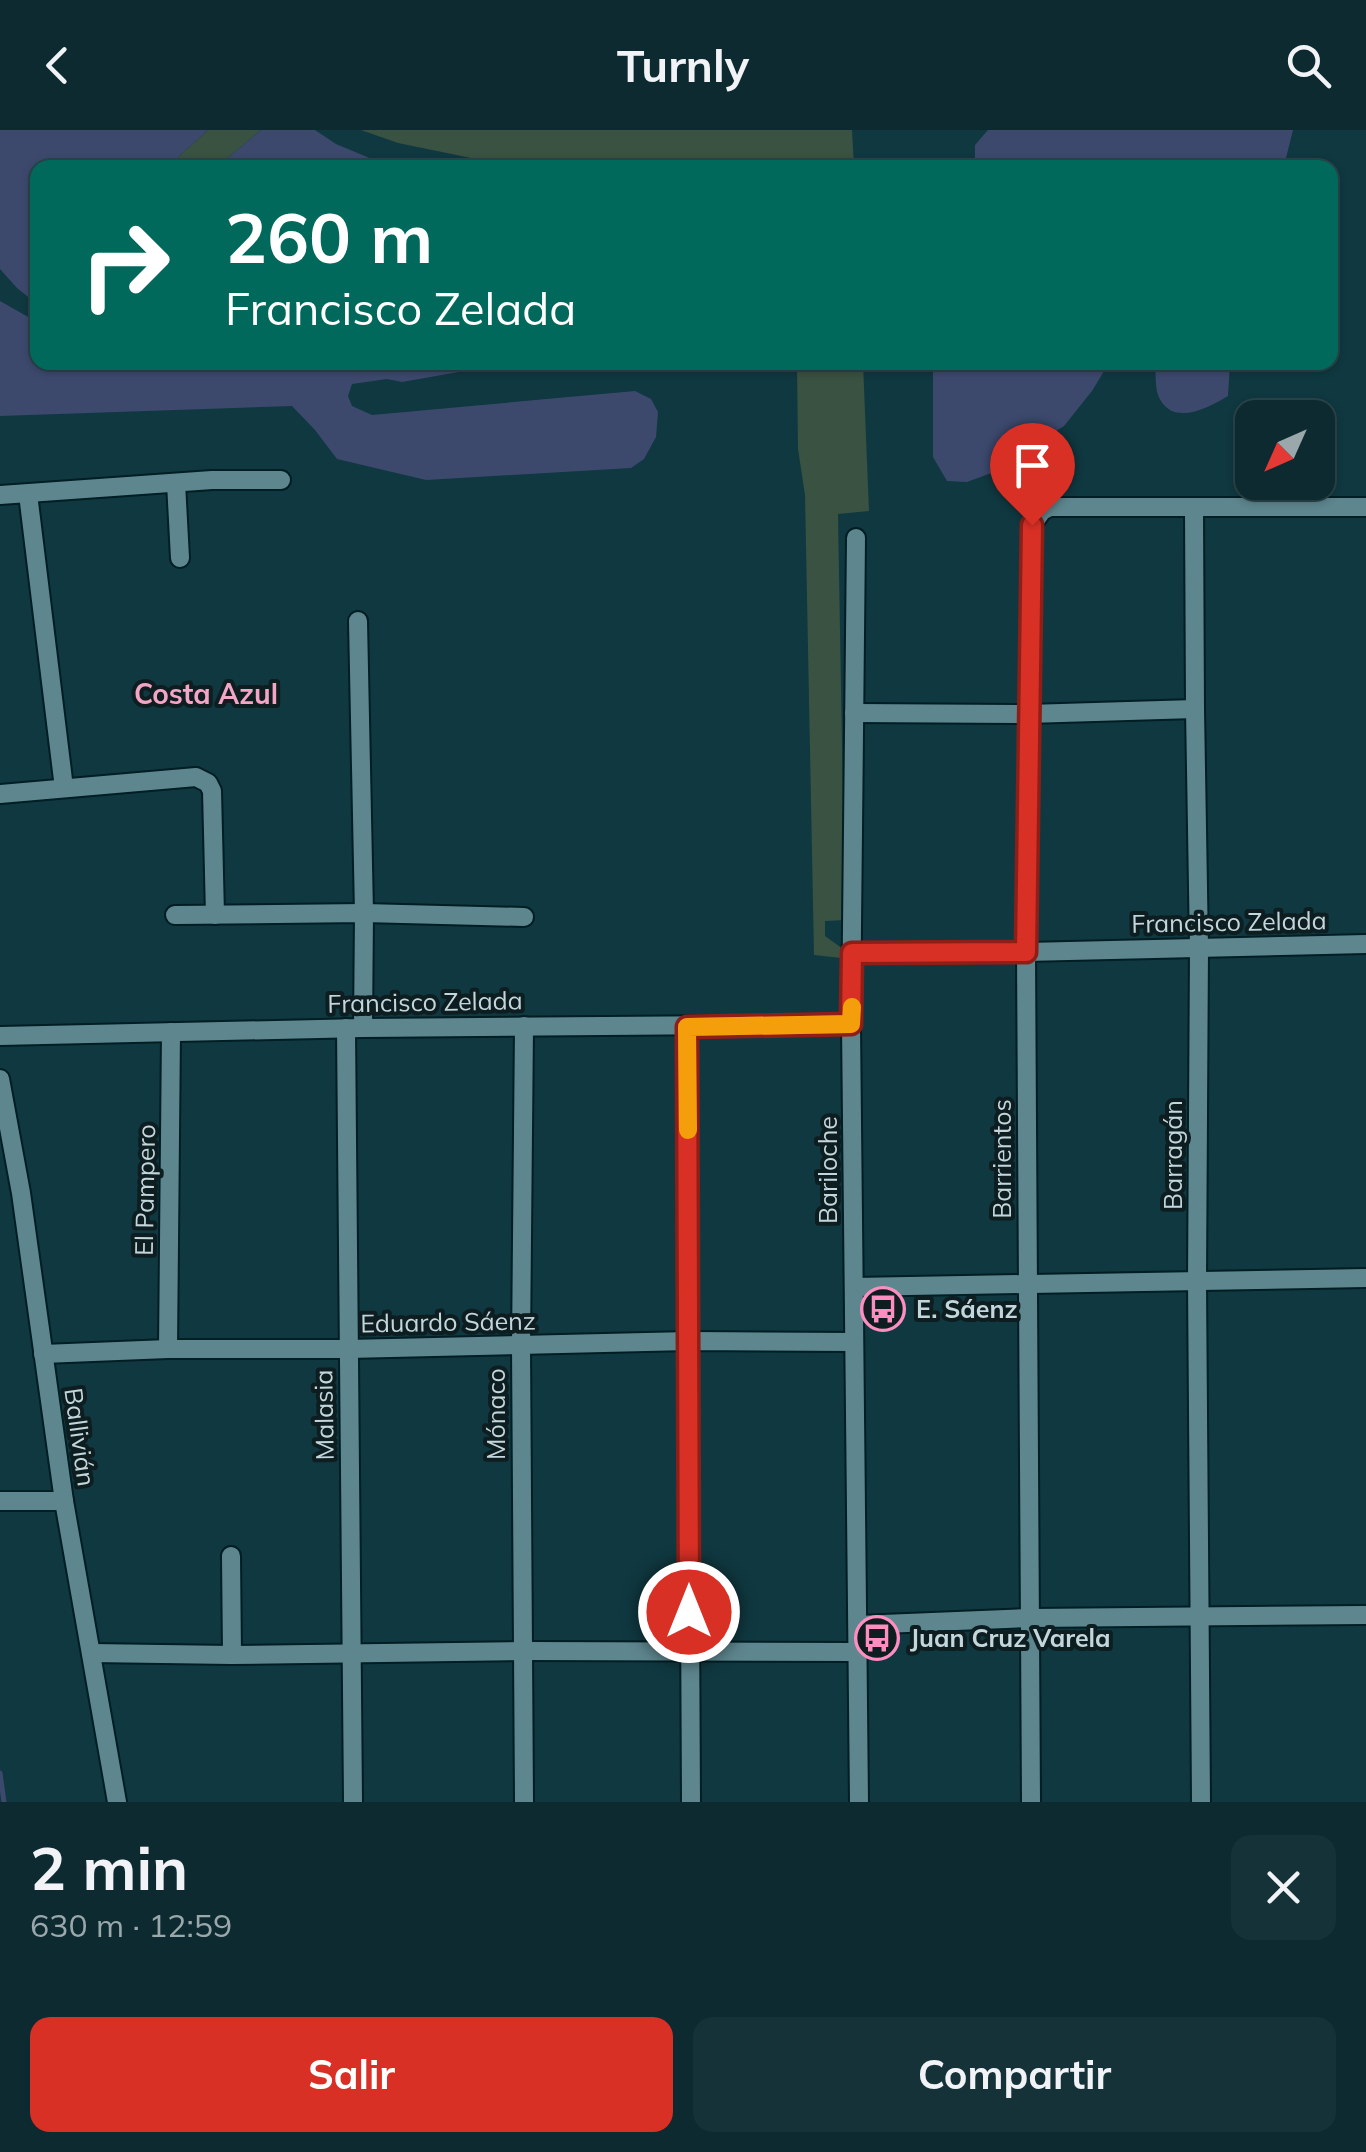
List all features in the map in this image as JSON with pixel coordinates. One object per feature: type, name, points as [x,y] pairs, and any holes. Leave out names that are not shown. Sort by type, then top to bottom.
[{"type":"street","points":[[0,496],[212,480],[281,480]]},
{"type":"street","points":[[176,483],[180,558]]},
{"type":"street","points":[[28,494],[64,788]]},
{"type":"street","points":[[1194,508],[1366,506]]},
{"type":"street","name":"Barrientos","points":[[1031,1802],[1026,952],[1031,533],[1036,518],[1050,507],[1194,508]]},
{"type":"street","name":"Barragán","points":[[1194,508],[1201,1802]]},
{"type":"street","name":"Bariloche","points":[[856,538],[851,1024],[859,1802]]},
{"type":"street","name":"Malasia","points":[[353,1802],[348,1350],[355,1028],[364,914],[358,622]]},
{"type":"street","points":[[854,713],[1028,714],[1194,709]]},
{"type":"street","points":[[0,794],[196,777],[208,783],[212,790],[215,915]]},
{"type":"street","points":[[176,915],[524,917]]},
{"type":"street","name":"Francisco Zelada","points":[[852,953],[1366,944]]},
{"type":"street","name":"Francisco Zelada","points":[[0,1036],[851,1024]]},
{"type":"street","name":"Mónaco","points":[[524,1026],[524,1802]]},
{"type":"street","points":[[687,1027],[691,1802]]},
{"type":"street","name":"El Pampero","points":[[168,1349],[171,1032]]},
{"type":"street","name":"Ballivián","points":[[0,1079],[21,1193],[64,1501],[116,1802]]},
{"type":"street","points":[[854,1287],[1366,1278]]},
{"type":"street","name":"Eduardo Sáenz","points":[[42,1354],[688,1341],[854,1342]]},
{"type":"street","points":[[0,1501],[64,1501]]},
{"type":"street","points":[[230,1556],[232,1655]]},
{"type":"street","points":[[858,1624],[1366,1615]]},
{"type":"street","points":[[91,1653],[856,1652]]},
{"type":"green space","points":[[208,130],[261,130],[225,160],[177,160]]},
{"type":"green space","points":[[361,130],[852,130],[854,160],[481,160],[398,143]]},
{"type":"green space","points":[[797,370],[863,370],[869,511],[838,514],[845,920],[825,921],[825,936],[843,949],[841,958],[814,955],[805,495],[798,449]]},
{"type":"water","points":[[0,130],[208,130],[176,160],[30,160],[30,298],[0,269]]},
{"type":"water","points":[[261,130],[315,130],[336,144],[374,160],[225,160]]},
{"type":"water","points":[[988,130],[1293,130],[1286,160],[975,160],[975,145]]},
{"type":"water","points":[[0,301],[30,318],[30,370],[470,370],[402,382],[387,379],[352,384],[348,396],[352,406],[372,415],[635,391],[651,399],[658,412],[656,437],[644,459],[631,468],[426,480],[337,459],[292,406],[0,416]]},
{"type":"water","points":[[933,370],[1105,370],[1064,426],[994,472],[967,482],[947,481],[933,457]]},
{"type":"water","points":[[1155,370],[1230,370],[1228,396],[1190,412],[1172,411],[1164,405]]},
{"type":"waterway","points":[[0,1773],[4,1802]]},
{"type":"slow traffic","points":[[688,1130],[687,1027],[851,1024],[852,1007]]},
{"type":"place","name":"E. Sáenz","points":[[883,1309]]},
{"type":"place","name":"Juan Cruz Varela","points":[[877,1638]]},
{"type":"district","name":"Costa Azul","points":[[206,694]]},
{"type":"route","points":[[689,1612],[687,1027],[851,1024],[852,953],[1026,952],[1032,525]]}]
